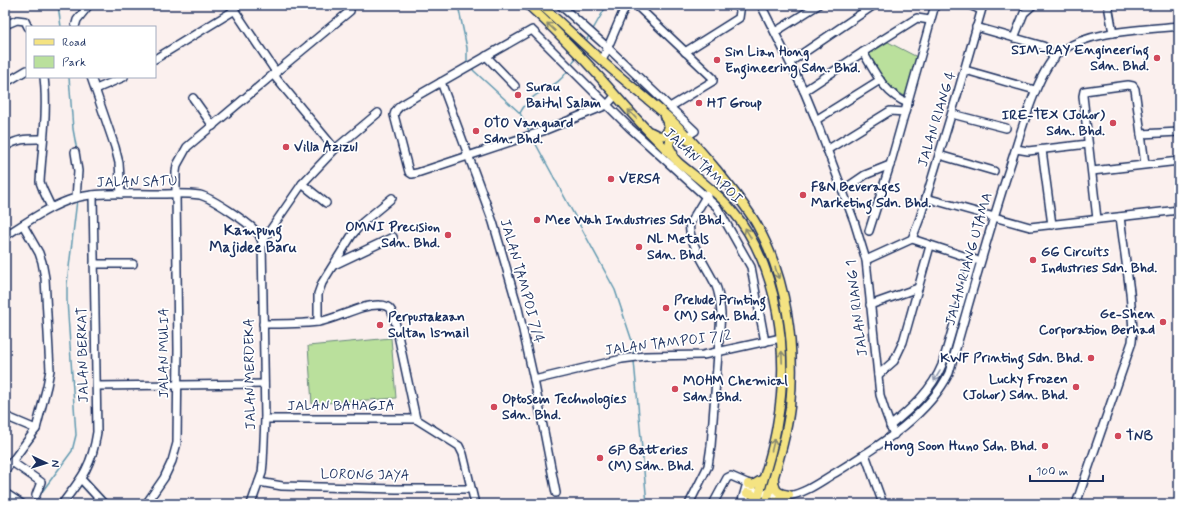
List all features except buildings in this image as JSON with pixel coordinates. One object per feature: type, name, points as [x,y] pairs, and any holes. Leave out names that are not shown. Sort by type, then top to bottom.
[{"type":"main road","name":"JALAN TAMPOI","points":[[528,5],[582,58],[647,130],[679,162],[712,189],[732,210],[755,246],[768,276],[776,308],[781,338],[782,375],[780,410],[776,433],[758,499]]},
{"type":"main road","name":"JALAN TAMPOI","points":[[544,6],[581,42],[662,112],[687,136],[741,200],[757,225],[777,272],[786,305],[790,334],[790,407],[774,478],[766,504]]},
{"type":"main road","points":[[647,130],[659,136],[666,134],[668,126],[662,112]]},
{"type":"main road","points":[[679,162],[669,145],[669,142],[673,137],[681,137],[697,147]]},
{"type":"main road","points":[[774,478],[774,487],[777,491],[789,496]]},
{"type":"main road","points":[[748,484],[753,485],[764,479]]},
{"type":"main road","points":[[744,499],[752,494],[758,499]]},
{"type":"main road","points":[[772,504],[779,499],[789,496]]},
{"type":"street","points":[[75,26],[77,20],[89,5]]},
{"type":"street","points":[[560,5],[607,47],[695,131],[687,136]]},
{"type":"street","points":[[602,61],[626,5]]},
{"type":"street","points":[[636,5],[714,80],[670,106]]},
{"type":"street","points":[[685,52],[738,18],[740,11],[737,5]]},
{"type":"street","name":"JALAN RIANG 1","points":[[761,5],[804,91],[854,221],[866,260],[880,395],[894,435]]},
{"type":"street","points":[[775,32],[818,5]]},
{"type":"street","points":[[790,62],[874,5]]},
{"type":"street","points":[[869,230],[890,165],[935,5]]},
{"type":"street","points":[[969,5],[982,7]]},
{"type":"street","points":[[1014,38],[1024,13],[1033,5]]},
{"type":"street","points":[[1108,5],[1113,33]]},
{"type":"street","name":"JALAN RIANG 4","points":[[912,239],[915,235],[952,114],[982,7]]},
{"type":"street","points":[[156,58],[233,8],[276,72],[276,78],[335,150]]},
{"type":"street","name":"JALAN MULIA","points":[[146,504],[164,478],[176,450],[178,385],[176,172],[182,156],[187,147],[350,11]]},
{"type":"street","points":[[804,91],[917,18],[930,20]]},
{"type":"street","points":[[5,25],[17,20],[25,22],[27,26]]},
{"type":"street","name":"JALAN RIANG UTAMA","points":[[758,499],[769,494],[776,496],[789,496],[808,489],[894,435],[935,397],[949,373],[965,318],[977,260],[994,216],[1035,90],[1060,52],[1071,46],[1096,37],[1113,33],[1179,26]]},
{"type":"street","points":[[581,42],[585,27]]},
{"type":"street","points":[[976,27],[1046,48],[1054,59]]},
{"type":"street","points":[[615,96],[607,105],[522,139],[412,174],[409,172],[394,115],[395,111],[399,107],[532,30],[607,105],[639,136],[717,207],[751,266],[765,342]]},
{"type":"street","points":[[863,52],[880,80],[898,99],[908,103]]},
{"type":"street","points":[[485,56],[515,86]]},
{"type":"street","points":[[965,70],[1035,90]]},
{"type":"street","points":[[5,83],[26,71]]},
{"type":"street","points":[[44,78],[46,95],[40,182],[51,207]]},
{"type":"street","points":[[91,78],[115,147],[119,163],[121,194]]},
{"type":"street","points":[[96,90],[122,78]]},
{"type":"street","points":[[816,120],[880,80]]},
{"type":"street","name":"JALAN TAMPOI 7/4","points":[[441,82],[486,203],[518,308],[556,493]]},
{"type":"street","points":[[1097,219],[1083,96],[1084,91],[1128,85],[1133,86],[1135,89],[1145,164]]},
{"type":"street","points":[[193,98],[213,126]]},
{"type":"street","points":[[827,150],[890,111],[905,112]]},
{"type":"street","points":[[262,242],[302,184],[335,150],[378,112]]},
{"type":"street","points":[[952,114],[1006,128]]},
{"type":"street","points":[[639,136],[647,130]]},
{"type":"street","points":[[1141,134],[1179,132]]},
{"type":"street","points":[[5,147],[22,139],[43,139]]},
{"type":"street","points":[[1016,149],[1028,151],[1088,144]]},
{"type":"street","points":[[1042,150],[1052,225]]},
{"type":"street","points":[[75,152],[78,171],[79,197]]},
{"type":"street","points":[[939,155],[994,171]]},
{"type":"street","points":[[1092,171],[1179,161]]},
{"type":"street","points":[[843,190],[865,175],[890,165]]},
{"type":"street","points":[[302,184],[326,203]]},
{"type":"street","points":[[689,504],[708,466],[711,446],[718,352],[720,300],[716,287],[691,237],[689,227],[706,196],[712,189]]},
{"type":"street","name":"JALAN SATU","points":[[5,236],[51,207],[79,197],[121,194],[176,194],[200,196],[213,201],[252,227],[262,242]]},
{"type":"street","name":"JALAN BERKAT","points":[[62,504],[81,479],[91,460],[97,432],[93,195]]},
{"type":"street","points":[[318,322],[318,294],[322,283],[352,235],[363,222],[392,198]]},
{"type":"street","points":[[926,198],[1030,227],[1179,210]]},
{"type":"street","points":[[1076,504],[1132,342],[1133,330],[1130,292],[1120,217]]},
{"type":"street","points":[[5,471],[36,429],[48,386],[50,370],[45,278],[39,253],[23,225]]},
{"type":"street","points":[[334,265],[393,237]]},
{"type":"street","points":[[866,260],[912,239],[977,260],[938,375],[924,395],[890,426]]},
{"type":"street","name":"JALAN MERDEKA","points":[[251,504],[259,482],[263,463],[265,419],[262,242]]},
{"type":"street","points":[[878,376],[894,361],[903,342],[930,246]]},
{"type":"street","points":[[94,264],[133,264]]},
{"type":"street","points":[[870,305],[918,288]]},
{"type":"street","points":[[263,324],[318,322],[379,304],[391,310],[395,321],[416,419],[459,446],[463,454],[475,504]]},
{"type":"street","points":[[957,316],[965,318]]},
{"type":"street","name":"JALAN TAMPOI 7/2","points":[[534,380],[622,359],[645,356],[703,355],[781,338]]},
{"type":"street","points":[[97,386],[264,384]]},
{"type":"street","points":[[5,416],[36,429]]},
{"type":"street","name":"JALAN BAHAGIA","points":[[265,419],[416,419]]},
{"type":"street","points":[[864,454],[882,504]]},
{"type":"street","points":[[12,462],[41,482],[36,495]]},
{"type":"street","points":[[713,504],[728,476],[746,481],[748,484],[744,499]]},
{"type":"street","points":[[81,479],[104,504]]},
{"type":"street","name":"LORONG JAYA","points":[[259,482],[282,486],[471,489]]},
{"type":"street","points":[[5,493],[22,504]]},
{"type":"green space","points":[[888,42],[917,57],[906,97],[888,85],[868,55]]},
{"type":"green space","points":[[391,338],[396,398],[312,404],[308,346]]},
{"type":"waterway","points":[[58,5],[61,26]]},
{"type":"waterway","points":[[458,5],[467,48],[467,61],[469,64]]},
{"type":"waterway","points":[[592,31],[607,5]]},
{"type":"waterway","points":[[586,41],[590,34]]},
{"type":"waterway","points":[[571,65],[577,56]]},
{"type":"waterway","points":[[471,67],[520,113],[530,133]]},
{"type":"waterway","points":[[520,113],[531,99],[557,82],[568,70]]},
{"type":"waterway","points":[[69,78],[73,129],[77,151]]},
{"type":"waterway","points":[[532,137],[615,290],[633,344],[634,355]]},
{"type":"waterway","points":[[33,504],[72,451],[76,435],[67,284],[77,200]]},
{"type":"waterway","points":[[634,361],[647,504]]},
{"type":"place","name":"SIM-RAY Engineering Sdn. Bhd.","points":[[1157,58]]},
{"type":"place","name":"Sin Lian Hong Engineering Sdn. Bhd.","points":[[717,60]]},
{"type":"place","name":"Surau Baitul Salam","points":[[518,95]]},
{"type":"place","name":"HT Group","points":[[699,103]]},
{"type":"place","name":"IRE-TEX (Johor) Sdn. Bhd.","points":[[1113,123]]},
{"type":"place","name":"OTO Vanguard Sdn. Bhd.","points":[[476,131]]},
{"type":"place","name":"Villa Azizul","points":[[286,147]]},
{"type":"place","name":"VERSA","points":[[611,179]]},
{"type":"place","name":"F&N Beverages Marketing Sdn. Bhd.","points":[[803,195]]},
{"type":"place","name":"Mee Wah Industries Sdn. Bhd.","points":[[537,220]]},
{"type":"place","name":"OMNI Precision Sdn. Bhd.","points":[[448,235]]},
{"type":"place","name":"NL Metals Sdn. Bhd.","points":[[639,247]]},
{"type":"place","name":"GG Circuits Industries Sdn. Bhd.","points":[[1033,260]]},
{"type":"place","name":"Prelude Printing (M) Sdn. Bhd.","points":[[666,308]]},
{"type":"place","name":"Ge-Shen Corporation Berhad","points":[[1163,322]]},
{"type":"place","name":"Perpustakaan Sultan Ismail","points":[[380,325]]},
{"type":"place","name":"KWF Printing Sdn. Bhd.","points":[[1091,358]]},
{"type":"place","name":"Lucky Frozen (Johor) Sdn. Bhd.","points":[[1076,387]]},
{"type":"place","name":"MOHM Chemical Sdn. Bhd.","points":[[675,389]]},
{"type":"place","name":"Optosem Technologies Sdn. Bhd.","points":[[494,407]]},
{"type":"place","name":"TNB","points":[[1118,436]]},
{"type":"place","name":"Hong Soon Huno Sdn. Bhd.","points":[[1045,446]]},
{"type":"place","name":"GP Batteries (M) Sdn. Bhd.","points":[[600,458]]},
{"type":"district","name":"Kampung Majidee Baru","points":[[253,240]]}]
